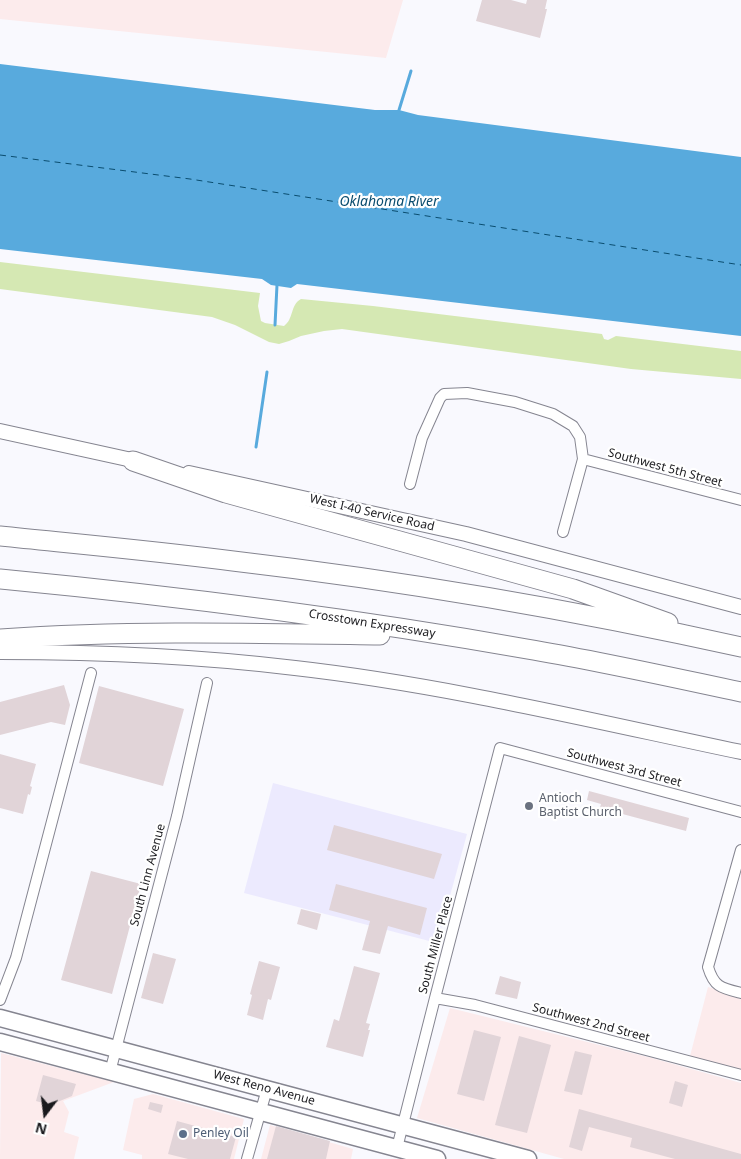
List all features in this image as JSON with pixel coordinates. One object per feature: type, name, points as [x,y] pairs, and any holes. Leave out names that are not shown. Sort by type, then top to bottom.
[{"type":"highway","points":[[133,461],[226,493],[573,588],[736,646]]},
{"type":"highway","points":[[0,536],[168,553],[320,572],[569,612],[736,646]]},
{"type":"highway","name":"Crosstown Expressway","points":[[0,579],[133,592],[268,609],[452,636],[606,664],[741,692]]},
{"type":"highway","points":[[0,640],[106,633],[177,632],[452,636]]},
{"type":"main road","name":"West I-40 Service Road","points":[[0,432],[466,534],[741,608]]},
{"type":"main road","points":[[0,652],[176,657],[294,668],[354,676],[496,701],[741,752]]},
{"type":"main road","name":"West Reno Avenue","points":[[0,1018],[528,1159]]},
{"type":"main road","name":"West Reno Avenue","points":[[0,1042],[437,1159]]},
{"type":"street","points":[[410,484],[422,438],[440,398],[444,394],[467,393],[490,397],[554,414],[573,426],[580,437],[583,459],[564,532]]},
{"type":"street","name":"Southwest 5th Street","points":[[583,459],[741,500]]},
{"type":"street","points":[[0,1000],[16,958],[92,674]]},
{"type":"street","name":"South Linn Avenue","points":[[110,1072],[177,816],[207,683]]},
{"type":"street","name":"Southwest 3rd Street","points":[[500,748],[741,812]]},
{"type":"street","name":"South Miller Place","points":[[398,1148],[500,748]]},
{"type":"street","points":[[741,850],[708,967],[712,979],[720,987],[741,993]]},
{"type":"street","name":"Southwest 2nd Street","points":[[435,998],[475,1005],[741,1075]]},
{"type":"street","points":[[247,1159],[267,1089]]},
{"type":"shaded area","points":[[0,0],[403,0],[386,58],[0,19]]},
{"type":"shaded area","points":[[273,783],[467,834],[437,943],[244,893]]},
{"type":"shaded area","points":[[708,987],[741,996],[741,1070],[690,1056]]},
{"type":"shaded area","points":[[450,1008],[652,1058],[741,1083],[741,1159],[564,1159],[417,1118]]},
{"type":"shaded area","points":[[1,1053],[114,1082],[63,1101],[69,1112],[64,1132],[79,1137],[74,1159],[0,1159]]},
{"type":"shaded area","name":"Penley Oil","points":[[153,1094],[244,1119],[234,1159],[142,1159],[142,1155],[123,1150],[134,1099]]},
{"type":"shaded area","points":[[270,1125],[353,1149],[351,1159],[261,1159]]},
{"type":"green space","points":[[0,262],[260,293],[258,306],[261,321],[284,326],[289,320],[295,305],[301,299],[602,334],[604,339],[608,340],[616,336],[741,351],[741,379],[631,369],[342,329],[301,336],[279,344],[269,342],[235,325],[212,317],[0,289]]},
{"type":"water","name":"Oklahoma River","points":[[0,64],[375,110],[399,110],[418,115],[741,157],[741,336],[297,284],[291,288],[271,285],[262,279],[0,249]]},
{"type":"building","points":[[482,0],[511,0],[526,4],[527,0],[547,0],[545,9],[547,9],[540,38],[476,21]]},
{"type":"building","points":[[64,685],[70,705],[65,725],[51,722],[0,735],[0,702]]},
{"type":"building","points":[[99,686],[184,709],[163,786],[79,763]]},
{"type":"building","points":[[0,754],[36,764],[30,786],[32,787],[30,795],[28,794],[23,814],[0,808]]},
{"type":"building","points":[[589,791],[689,818],[686,831],[600,808],[601,804],[587,800]]},
{"type":"building","points":[[334,825],[442,854],[434,879],[327,850]]},
{"type":"building","points":[[91,871],[141,884],[112,994],[61,980]]},
{"type":"building","points":[[336,884],[427,908],[420,935],[388,926],[380,954],[362,950],[370,921],[329,910]]},
{"type":"building","points":[[301,909],[321,914],[317,930],[297,924]]},
{"type":"building","points":[[153,953],[176,959],[163,1004],[141,998]]},
{"type":"building","points":[[259,961],[280,967],[271,1000],[268,999],[263,1020],[247,1015],[252,995],[250,994]]},
{"type":"building","points":[[354,966],[380,973],[366,1023],[370,1024],[368,1030],[370,1030],[363,1057],[326,1047],[334,1019],[339,1021]]},
{"type":"building","points":[[500,976],[521,982],[517,999],[495,994]]},
{"type":"building","points":[[474,1030],[501,1037],[484,1101],[457,1094]]},
{"type":"building","points":[[519,1036],[551,1045],[527,1133],[495,1125]]},
{"type":"building","points":[[575,1051],[592,1055],[582,1095],[564,1091]]},
{"type":"building","points":[[43,1075],[76,1084],[72,1096],[50,1105],[36,1101]]},
{"type":"building","points":[[675,1081],[688,1085],[682,1107],[669,1103]]},
{"type":"building","points":[[150,1102],[163,1105],[161,1113],[148,1109]]},
{"type":"building","points":[[579,1109],[741,1154],[741,1159],[675,1159],[630,1147],[632,1138],[589,1127],[582,1151],[569,1147]]},
{"type":"building","points":[[177,1121],[236,1137],[230,1159],[188,1159],[168,1154]]},
{"type":"building","points":[[276,1126],[330,1141],[326,1159],[267,1159]]},
{"type":"waterway","points":[[399,110],[411,71]]},
{"type":"waterway","points":[[275,325],[277,285]]},
{"type":"waterway","points":[[256,447],[267,372]]},
{"type":"ferry route","points":[[0,155],[190,179],[741,265]]},
{"type":"place","name":"Antioch Baptist Church","points":[[529,806]]},
{"type":"place","name":"Penley Oil","points":[[183,1134]]}]
